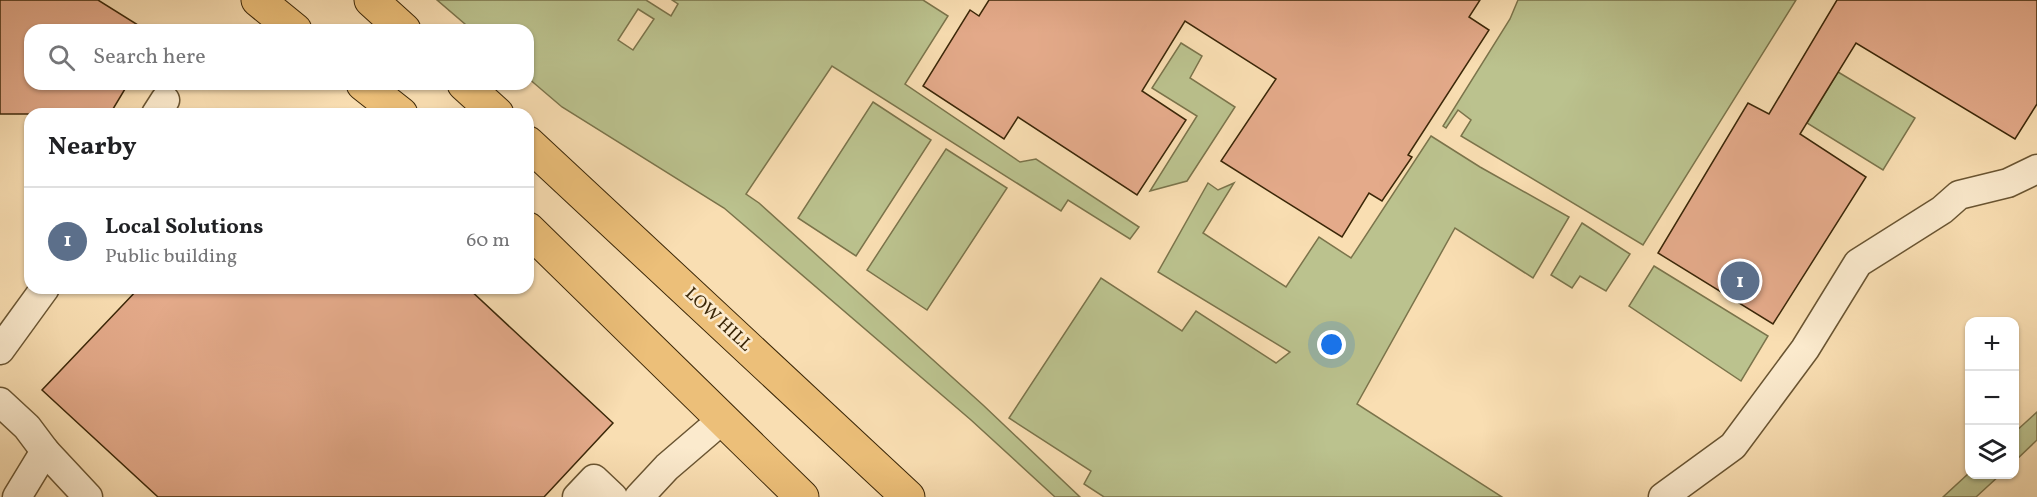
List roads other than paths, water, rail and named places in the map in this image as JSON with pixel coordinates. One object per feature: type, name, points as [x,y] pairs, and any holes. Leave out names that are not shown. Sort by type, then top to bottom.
[{"type":"highway","points":[[258,0],[288,24]]},
{"type":"highway","points":[[371,0],[397,24]]},
{"type":"highway","points":[[371,90],[393,108]]},
{"type":"highway","points":[[471,90],[490,108]]},
{"type":"highway","name":"LOW HILL","points":[[534,149],[908,497]]},
{"type":"highway","points":[[534,235],[802,497]]},
{"type":"lane","points":[[1663,497],[1734,446],[1805,349],[1858,262],[1942,210],[1959,195],[2008,183],[2037,169]]},
{"type":"lane","points":[[0,350],[41,294]]},
{"type":"lane","points":[[0,402],[27,427],[45,451],[88,497]]},
{"type":"lane","points":[[639,497],[667,467],[723,419]]},
{"type":"lane","points":[[17,497],[45,451]]},
{"type":"lane","points":[[577,497],[594,479],[613,497]]},
{"type":"place","name":"Local Solutions","points":[[1740,281]]}]
